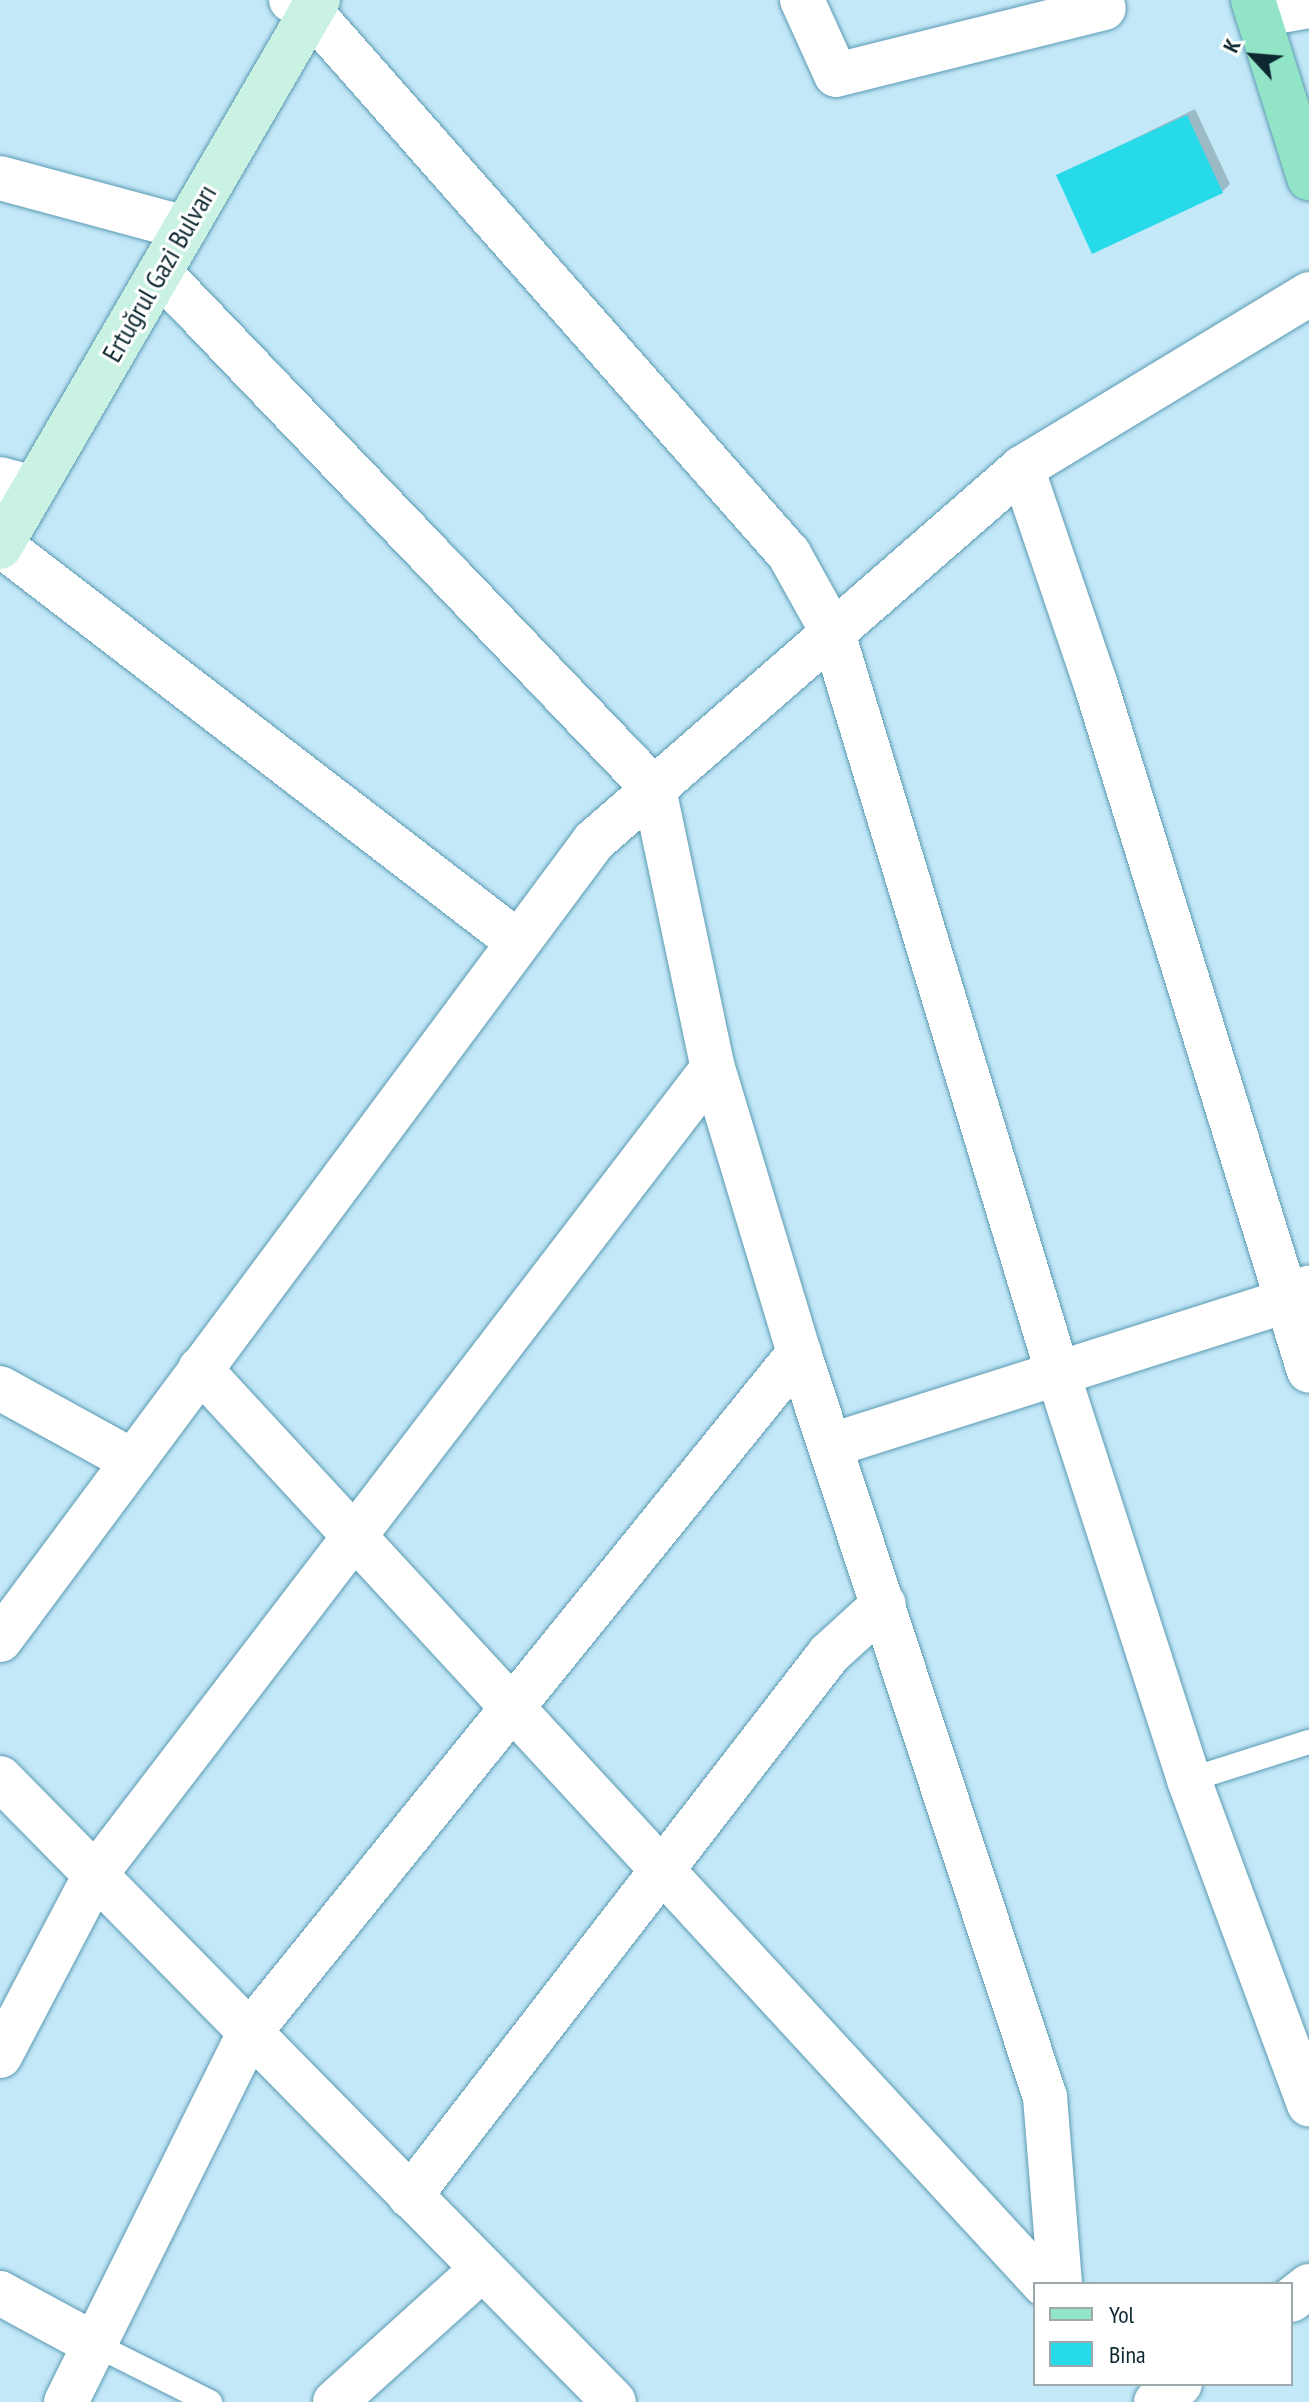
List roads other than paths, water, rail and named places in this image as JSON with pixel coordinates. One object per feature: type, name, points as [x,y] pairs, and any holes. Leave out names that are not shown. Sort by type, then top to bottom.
[{"type":"main road","name":"Ertuğrul Gazi Bulvarı","points":[[0,546],[17,484],[160,273],[306,4]]},
{"type":"main road","points":[[1256,7],[1309,178]]},
{"type":"street","points":[[802,0],[836,75],[1104,8]]},
{"type":"street","points":[[306,4],[789,554],[833,633],[1058,1374],[1189,1780],[1309,2104]]},
{"type":"street","points":[[1256,7],[1309,6]]},
{"type":"street","points":[[0,178],[185,228]]},
{"type":"street","points":[[160,273],[654,789],[713,1068],[799,1353],[832,1445],[1045,2097],[1060,2282]]},
{"type":"street","points":[[0,1640],[594,841],[1022,468],[1309,294]]},
{"type":"street","points":[[1022,468],[1298,1294],[1309,1371]]},
{"type":"street","points":[[0,546],[518,942]]},
{"type":"street","points":[[0,2056],[95,1875],[713,1068]]},
{"type":"street","points":[[832,1445],[1298,1294]]},
{"type":"street","points":[[66,2402],[92,2343],[249,2033],[799,1353]]},
{"type":"street","points":[[200,1369],[1042,2282]]},
{"type":"street","points":[[0,1388],[133,1461]]},
{"type":"street","points":[[410,2196],[665,1871],[829,1654],[884,1604]]},
{"type":"street","points":[[0,1778],[614,2402]]},
{"type":"street","points":[[335,2402],[482,2269]]},
{"type":"street","points":[[1293,2298],[1309,2286]]},
{"type":"street","points":[[0,2293],[92,2343]]},
{"type":"street","points":[[1138,2386],[1154,2402],[1177,2386]]},
{"type":"lane","points":[[1189,1780],[1309,1742]]},
{"type":"lane","points":[[92,2343],[210,2402]]}]
